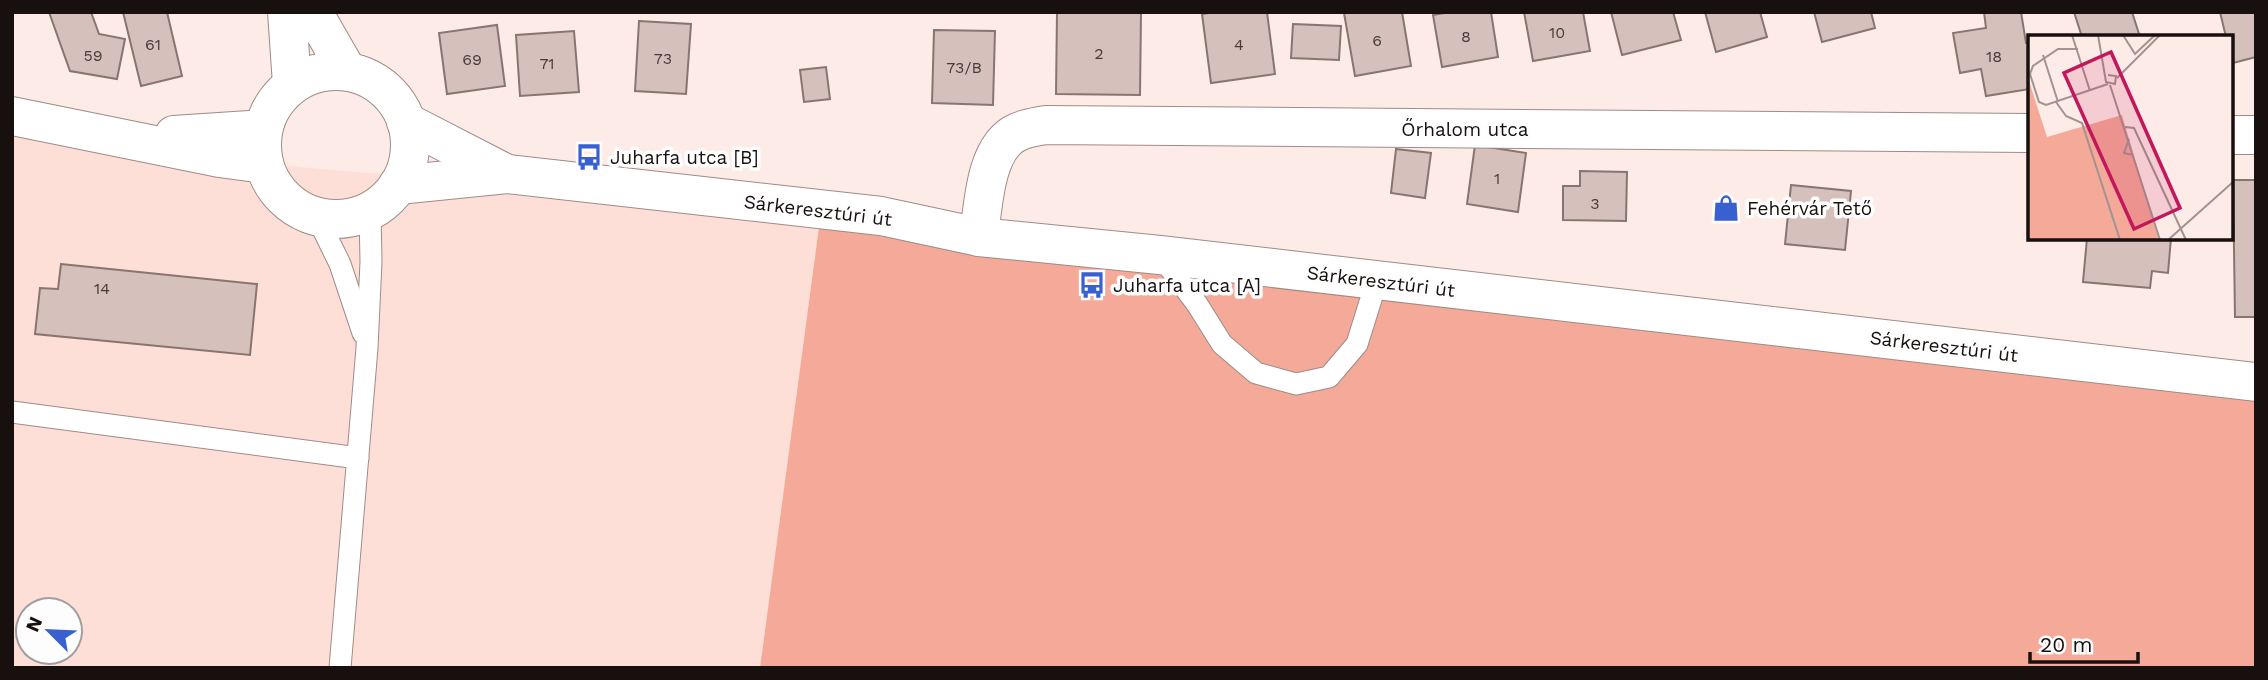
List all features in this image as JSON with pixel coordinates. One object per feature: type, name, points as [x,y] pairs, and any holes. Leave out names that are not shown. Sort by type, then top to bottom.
[{"type":"main road","points":[[287,12],[292,84]]},
{"type":"main road","points":[[313,12],[347,71]]},
{"type":"main road","points":[[347,71],[373,80],[394,98],[406,122],[410,144],[407,165],[398,185],[385,200],[370,211],[344,218],[317,216],[299,209],[284,198],[272,182],[264,147],[274,104],[292,84],[319,72],[347,71]]},
{"type":"main road","points":[[12,116],[127,137],[264,147]]},
{"type":"main road","name":"Sárkeresztúri út","points":[[406,122],[507,174]]},
{"type":"main road","name":"Őrhalom utca","points":[[979,237],[995,153],[1016,132],[1045,125],[2028,134]]},
{"type":"main road","points":[[2233,135],[2256,135]]},
{"type":"main road","name":"Sárkeresztúri út","points":[[398,185],[507,174],[881,216],[979,237],[1160,255],[2256,382]]},
{"type":"lane","points":[[340,668],[368,348],[372,262],[370,211]]},
{"type":"lane","points":[[317,216],[340,264],[368,348]]},
{"type":"lane","points":[[1160,255],[1198,304],[1222,344],[1256,373],[1296,384],[1329,377],[1357,344],[1377,281]]},
{"type":"lane","points":[[12,412],[358,458]]},
{"type":"shaded area","points":[[12,112],[264,164],[821,212],[760,668],[12,668]]},
{"type":"shaded area","points":[[821,212],[2256,394],[2256,668],[760,668]]},
{"type":"building","points":[[49,12],[91,12],[99,34],[125,39],[117,79],[70,71]]},
{"type":"building","points":[[123,12],[167,12],[182,76],[141,86]]},
{"type":"building","points":[[1057,12],[1141,12],[1140,95],[1056,94]]},
{"type":"building","points":[[1267,12],[1275,74],[1211,83],[1202,14]]},
{"type":"building","points":[[1402,12],[1411,66],[1355,76],[1344,13]]},
{"type":"building","points":[[1450,12],[1491,12],[1498,57],[1442,67],[1433,15]]},
{"type":"building","points":[[1524,12],[1583,12],[1590,51],[1533,61]]},
{"type":"building","points":[[1611,12],[1673,12],[1681,40],[1622,55]]},
{"type":"building","points":[[1705,12],[1760,12],[1767,37],[1716,52]]},
{"type":"building","points":[[1814,12],[1871,12],[1875,28],[1822,42]]},
{"type":"building","points":[[1984,12],[2021,12],[2028,43],[2028,89],[1986,96],[1981,69],[1960,73],[1953,33],[1986,28]]},
{"type":"building","points":[[2074,12],[2132,12],[2139,35],[2081,35]]},
{"type":"building","points":[[2220,12],[2256,12],[2256,57],[2233,63],[2233,35],[2226,35]]},
{"type":"building","points":[[639,21],[691,24],[686,94],[635,91]]},
{"type":"building","points":[[1293,24],[1341,26],[1339,60],[1291,58]]},
{"type":"building","points":[[497,25],[505,86],[447,94],[439,33]]},
{"type":"building","points":[[934,30],[995,31],[993,105],[932,103]]},
{"type":"building","points":[[574,31],[579,92],[520,96],[516,35]]},
{"type":"building","points":[[826,67],[830,99],[804,102],[800,70]]},
{"type":"building","points":[[1475,145],[1526,153],[1518,212],[1467,204]]},
{"type":"building","points":[[1396,149],[1431,153],[1425,198],[1391,193]]},
{"type":"building","points":[[1580,171],[1627,172],[1626,221],[1563,220],[1563,186],[1580,186]]},
{"type":"building","points":[[2233,180],[2256,180],[2256,317],[2235,317]]},
{"type":"building","points":[[1791,185],[1851,191],[1845,250],[1785,244]]},
{"type":"building","points":[[2087,240],[2171,240],[2168,273],[2152,271],[2150,288],[2083,282]]},
{"type":"building","points":[[61,264],[257,284],[250,355],[35,334],[40,288],[58,289]]},
{"type":"place","name":"Juharfa utca [B]","points":[[589,157]]},
{"type":"place","name":"Fehérvár Tető","points":[[1726,208]]},
{"type":"place","name":"Juharfa utca [A]","points":[[1092,285]]}]
